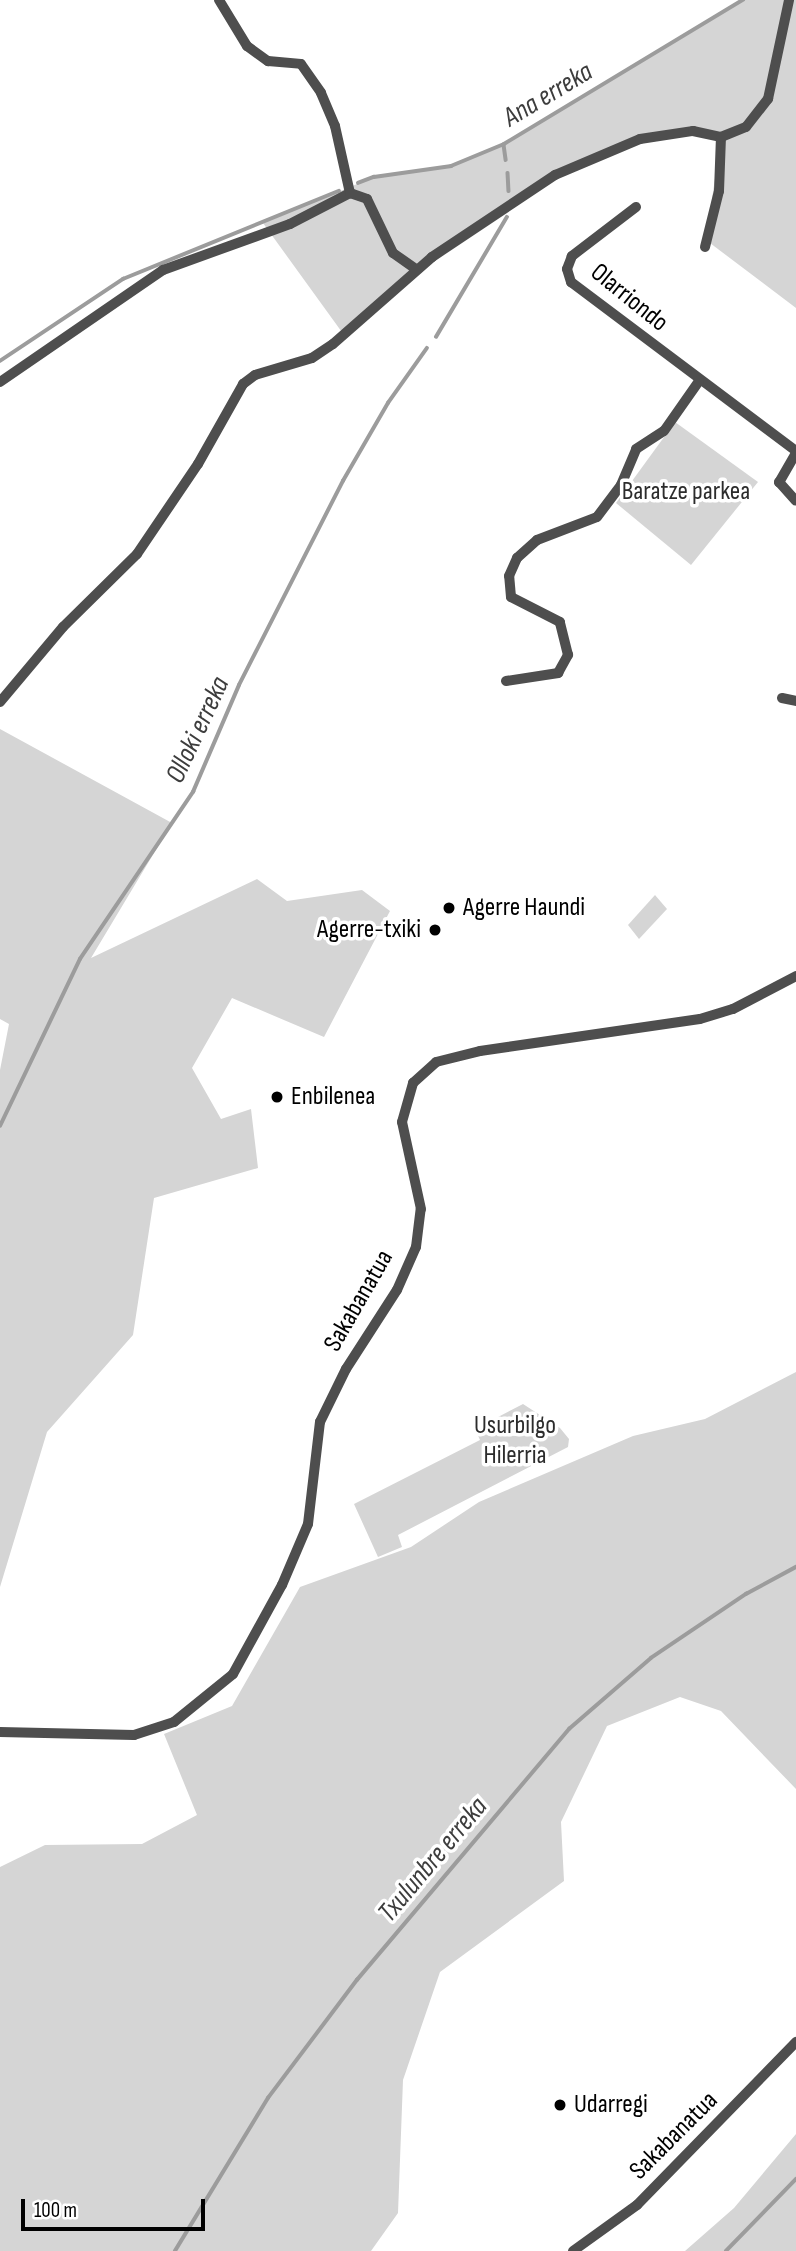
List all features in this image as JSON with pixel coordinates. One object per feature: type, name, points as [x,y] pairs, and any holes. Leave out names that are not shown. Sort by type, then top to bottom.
[{"type":"street","points":[[219,0],[247,46],[268,61],[301,64],[321,93],[335,126],[350,193]]},
{"type":"street","points":[[0,702],[63,627],[137,554],[198,464],[243,384],[255,375],[313,358],[416,269],[522,194],[595,155],[665,133],[721,137],[746,127],[768,99],[789,0]]},
{"type":"street","points":[[705,247],[721,178],[721,137]]},
{"type":"street","points":[[0,382],[163,270],[290,224],[350,193],[367,199],[393,253],[416,269]]},
{"type":"street","name":"Olarriondo","points":[[636,207],[572,256],[568,270],[580,292],[796,452]]},
{"type":"street","points":[[506,681],[558,673],[568,655],[560,622],[511,597],[509,576],[517,558],[537,540],[597,517],[621,485],[636,449],[664,431],[699,381]]},
{"type":"street","points":[[796,452],[779,482],[796,501]]},
{"type":"street","points":[[782,698],[796,701]]},
{"type":"street","name":"Sakabanatua","points":[[0,1732],[134,1735],[174,1722],[233,1674],[282,1585],[308,1524],[320,1422],[346,1369],[397,1290],[416,1247],[421,1209],[402,1122],[413,1083],[436,1062],[480,1051],[700,1019],[733,1009],[796,976]]},
{"type":"street","name":"Sakabanatua","points":[[573,2251],[637,2205],[796,2042]]},
{"type":"green space","points":[[743,0],[796,0],[796,308],[706,240],[721,137],[693,131],[595,155],[432,257],[344,335],[263,223],[374,177],[450,166],[504,144]]},
{"type":"green space","name":"Baratze parkea","points":[[675,422],[758,482],[691,565],[616,503]]},
{"type":"green space","points":[[0,729],[172,823],[91,958],[257,879],[287,901],[362,890],[390,911],[324,1037],[232,998],[192,1068],[221,1119],[251,1109],[258,1168],[154,1198],[133,1335],[47,1432],[0,1587],[0,1070],[9,1024],[0,1019]]},
{"type":"green space","points":[[655,895],[667,909],[639,939],[628,925]]},
{"type":"green space","points":[[796,1372],[796,1789],[721,1711],[680,1697],[607,1726],[561,1822],[564,1881],[440,1972],[403,2080],[398,2213],[371,2251],[0,2251],[0,1867],[45,1845],[142,1844],[197,1815],[164,1734],[232,1706],[300,1587],[411,1547],[479,1502],[633,1436],[705,1419]]},
{"type":"green space","name":"Usurbilgo Hilerria","points":[[523,1404],[560,1428],[569,1439],[568,1447],[398,1535],[402,1547],[378,1557],[354,1504],[480,1440],[475,1429]]},
{"type":"green space","points":[[796,2134],[796,2251],[685,2251],[734,2208]]},
{"type":"waterway","name":"Ana erreka","points":[[358,183],[374,177],[451,166],[504,144],[743,0]]},
{"type":"waterway","name":"Olloki erreka","points":[[504,145],[506,160]]},
{"type":"waterway","name":"Olloki erreka","points":[[508,173],[509,191]]},
{"type":"waterway","name":"Ana erreka","points":[[0,361],[123,279],[339,191]]},
{"type":"waterway","name":"Olloki erreka","points":[[436,337],[507,217]]},
{"type":"waterway","name":"Olloki erreka","points":[[0,1126],[80,959],[193,792],[239,685],[343,481],[388,403],[427,348]]},
{"type":"waterway","name":"Txulunbre erreka","points":[[175,2251],[268,2098],[357,1980],[569,1729],[651,1658],[746,1594],[796,1567]]},
{"type":"waterway","points":[[726,2251],[796,2179]]},
{"type":"place","name":"Agerre Haundi","points":[[449,908]]},
{"type":"place","name":"Agerre-txiki","points":[[435,930]]},
{"type":"place","name":"Enbilenea","points":[[277,1097]]},
{"type":"place","name":"Udarregi","points":[[560,2105]]}]
